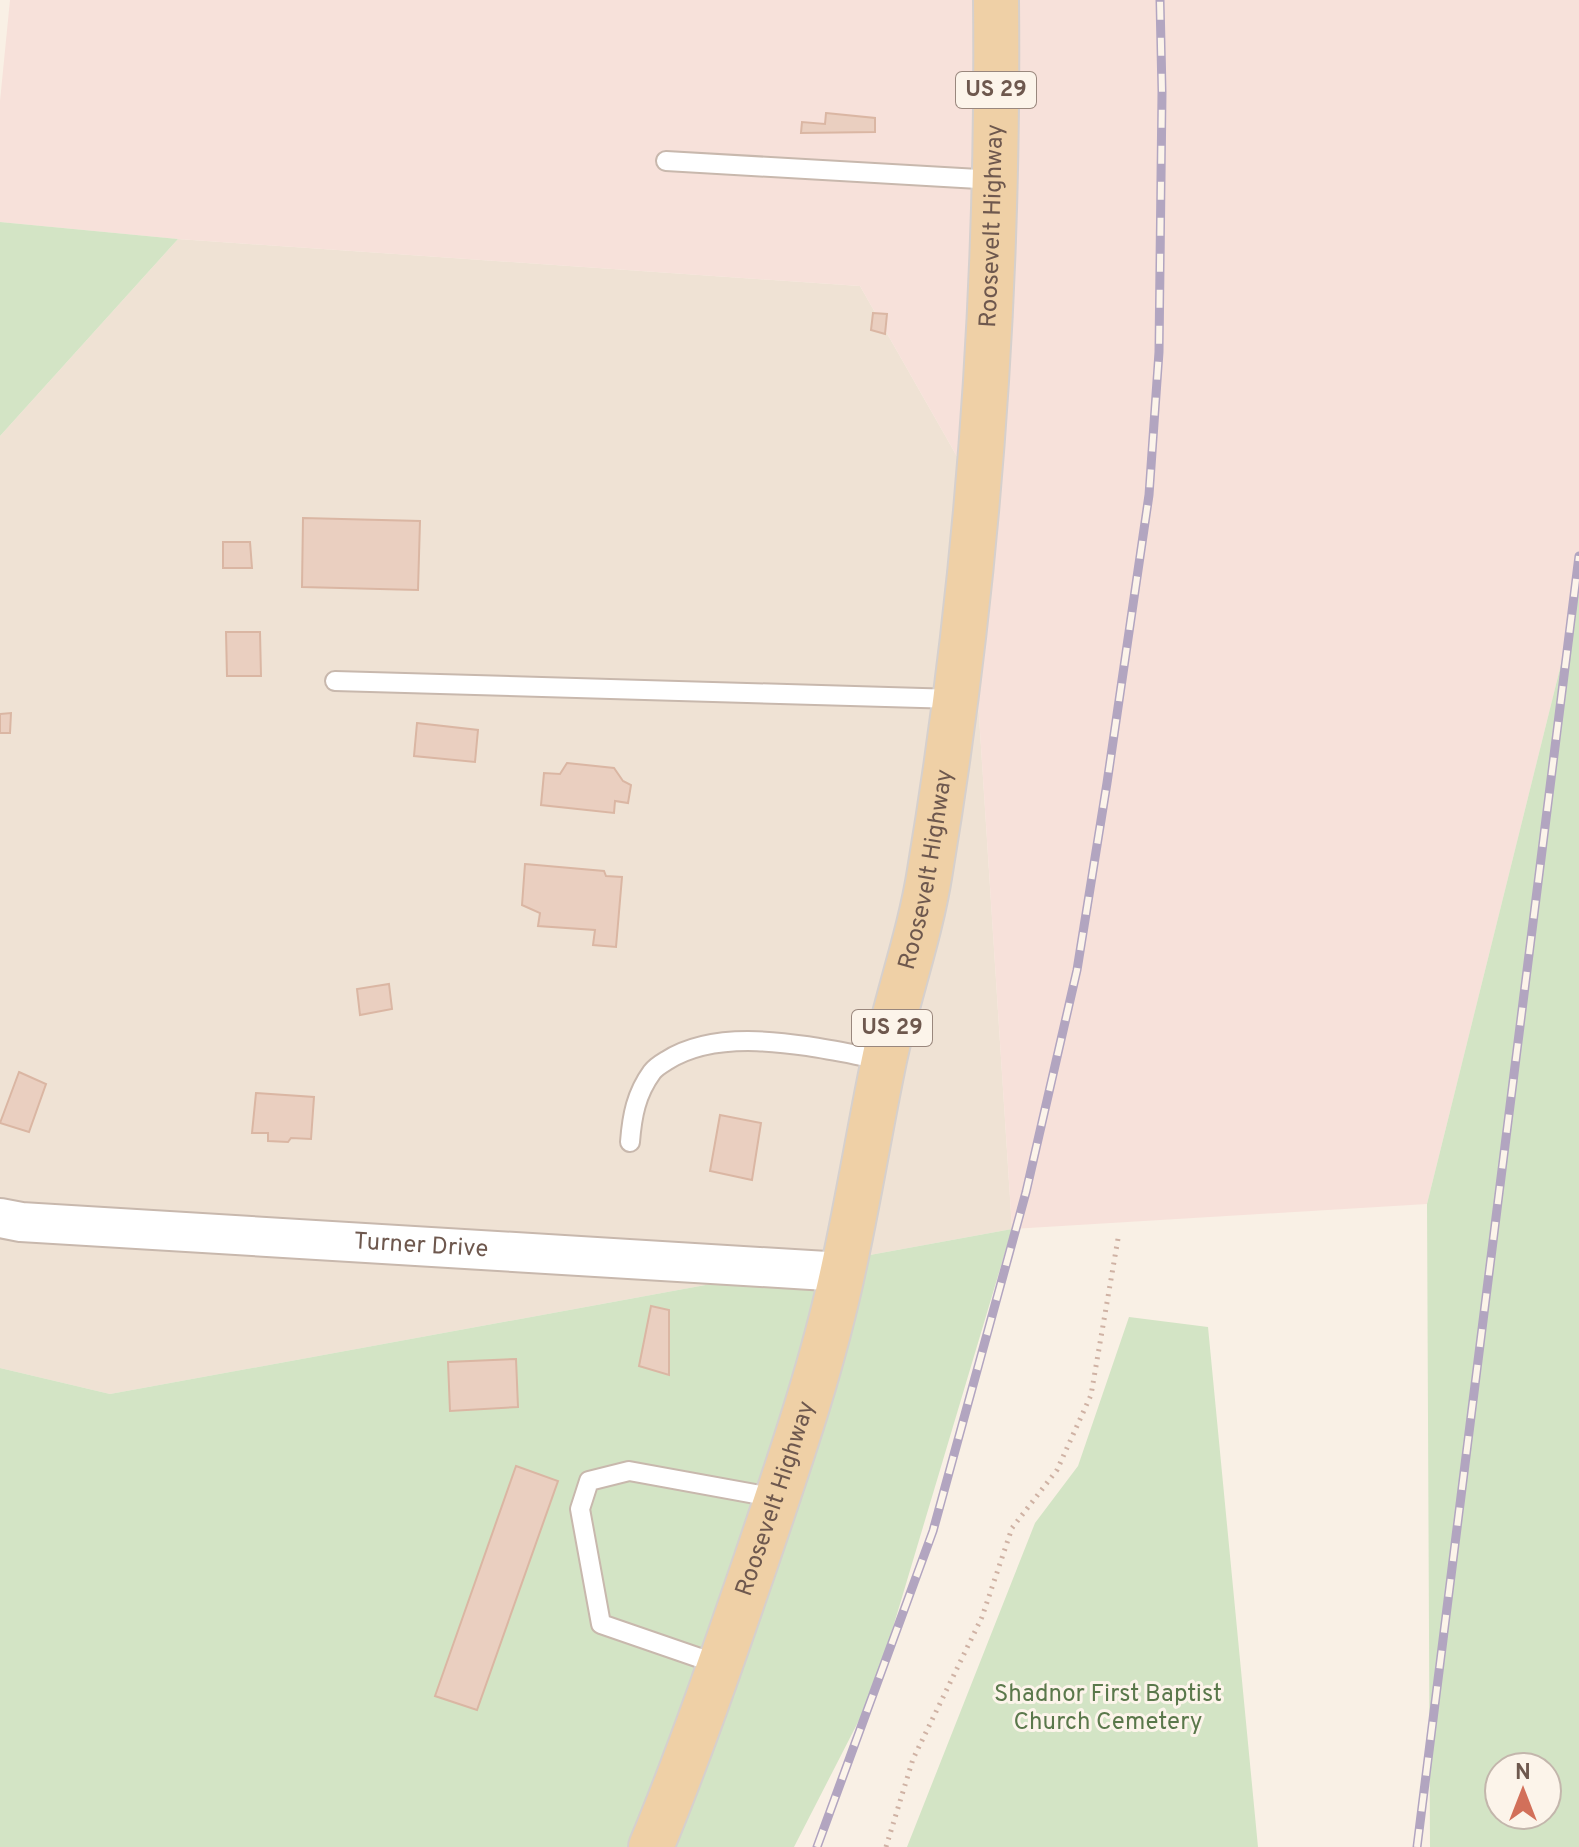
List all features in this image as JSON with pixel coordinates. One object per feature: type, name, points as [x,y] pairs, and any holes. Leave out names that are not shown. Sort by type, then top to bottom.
[{"type":"main road","name":"Roosevelt Highway","points":[[651,1847],[720,1665],[825,1344],[843,1272],[884,1060],[929,877],[956,699],[973,555],[996,180],[996,0]]},
{"type":"street","name":"Turner Drive","points":[[0,1218],[21,1222],[843,1272]]},
{"type":"lane","points":[[666,161],[996,180]]},
{"type":"lane","points":[[335,681],[956,699]]},
{"type":"lane","points":[[630,1142],[633,1106],[653,1070],[680,1052],[720,1044],[761,1041],[884,1060]]},
{"type":"lane","points":[[720,1665],[601,1624],[580,1509],[589,1481],[629,1471],[777,1498]]},
{"type":"path","points":[[886,1847],[913,1759],[982,1617],[1012,1528],[1057,1470],[1091,1395],[1119,1233]]},
{"type":"shaded area","points":[[10,0],[1579,0],[1579,592],[1427,1204],[1012,1229],[963,467],[860,286],[178,239],[0,222],[0,101]]},
{"type":"shaded area","points":[[178,239],[860,286],[963,467],[1012,1229],[110,1394],[0,1368],[0,436]]},
{"type":"green space","points":[[0,222],[178,239],[0,436]]},
{"type":"green space","points":[[1579,592],[1579,1847],[1430,1847],[1427,1204]]},
{"type":"green space","points":[[1012,1229],[874,1691],[794,1847],[0,1847],[0,1368],[110,1394]]},
{"type":"green space","name":"Shadnor First Baptist Church Cemetery","points":[[1129,1317],[1208,1327],[1258,1847],[907,1847],[1035,1523],[1078,1466]]},
{"type":"building","points":[[826,113],[875,118],[875,132],[801,133],[802,122],[825,124]]},
{"type":"building","points":[[873,313],[887,314],[885,334],[871,330]]},
{"type":"building","points":[[303,518],[420,521],[418,590],[302,587]]},
{"type":"building","points":[[223,542],[250,542],[252,568],[223,568]]},
{"type":"building","points":[[226,632],[260,632],[261,676],[227,676]]},
{"type":"building","points":[[11,713],[10,733],[0,733],[0,714]]},
{"type":"building","points":[[417,723],[478,730],[475,762],[414,756]]},
{"type":"building","points":[[567,763],[614,768],[623,781],[631,785],[628,803],[615,801],[614,813],[541,805],[544,773],[560,774]]},
{"type":"building","points":[[525,864],[604,871],[606,876],[622,877],[616,947],[593,945],[595,930],[538,926],[540,913],[522,905]]},
{"type":"building","points":[[389,984],[392,1009],[360,1015],[357,989]]},
{"type":"building","points":[[19,1072],[46,1084],[29,1132],[0,1123]]},
{"type":"building","points":[[256,1093],[314,1097],[311,1139],[268,1141],[268,1133],[252,1133]]},
{"type":"building","points":[[720,1115],[761,1123],[752,1180],[710,1171]]},
{"type":"building","points":[[651,1306],[669,1310],[669,1375],[639,1366]]},
{"type":"building","points":[[516,1359],[518,1407],[450,1411],[448,1362]]},
{"type":"building","points":[[516,1466],[558,1481],[477,1710],[435,1696]]},
{"type":"railway","points":[[817,1847],[933,1531],[1026,1192],[1077,970],[1149,495],[1159,352],[1160,0]]},
{"type":"railway","points":[[1417,1847],[1579,556]]}]
